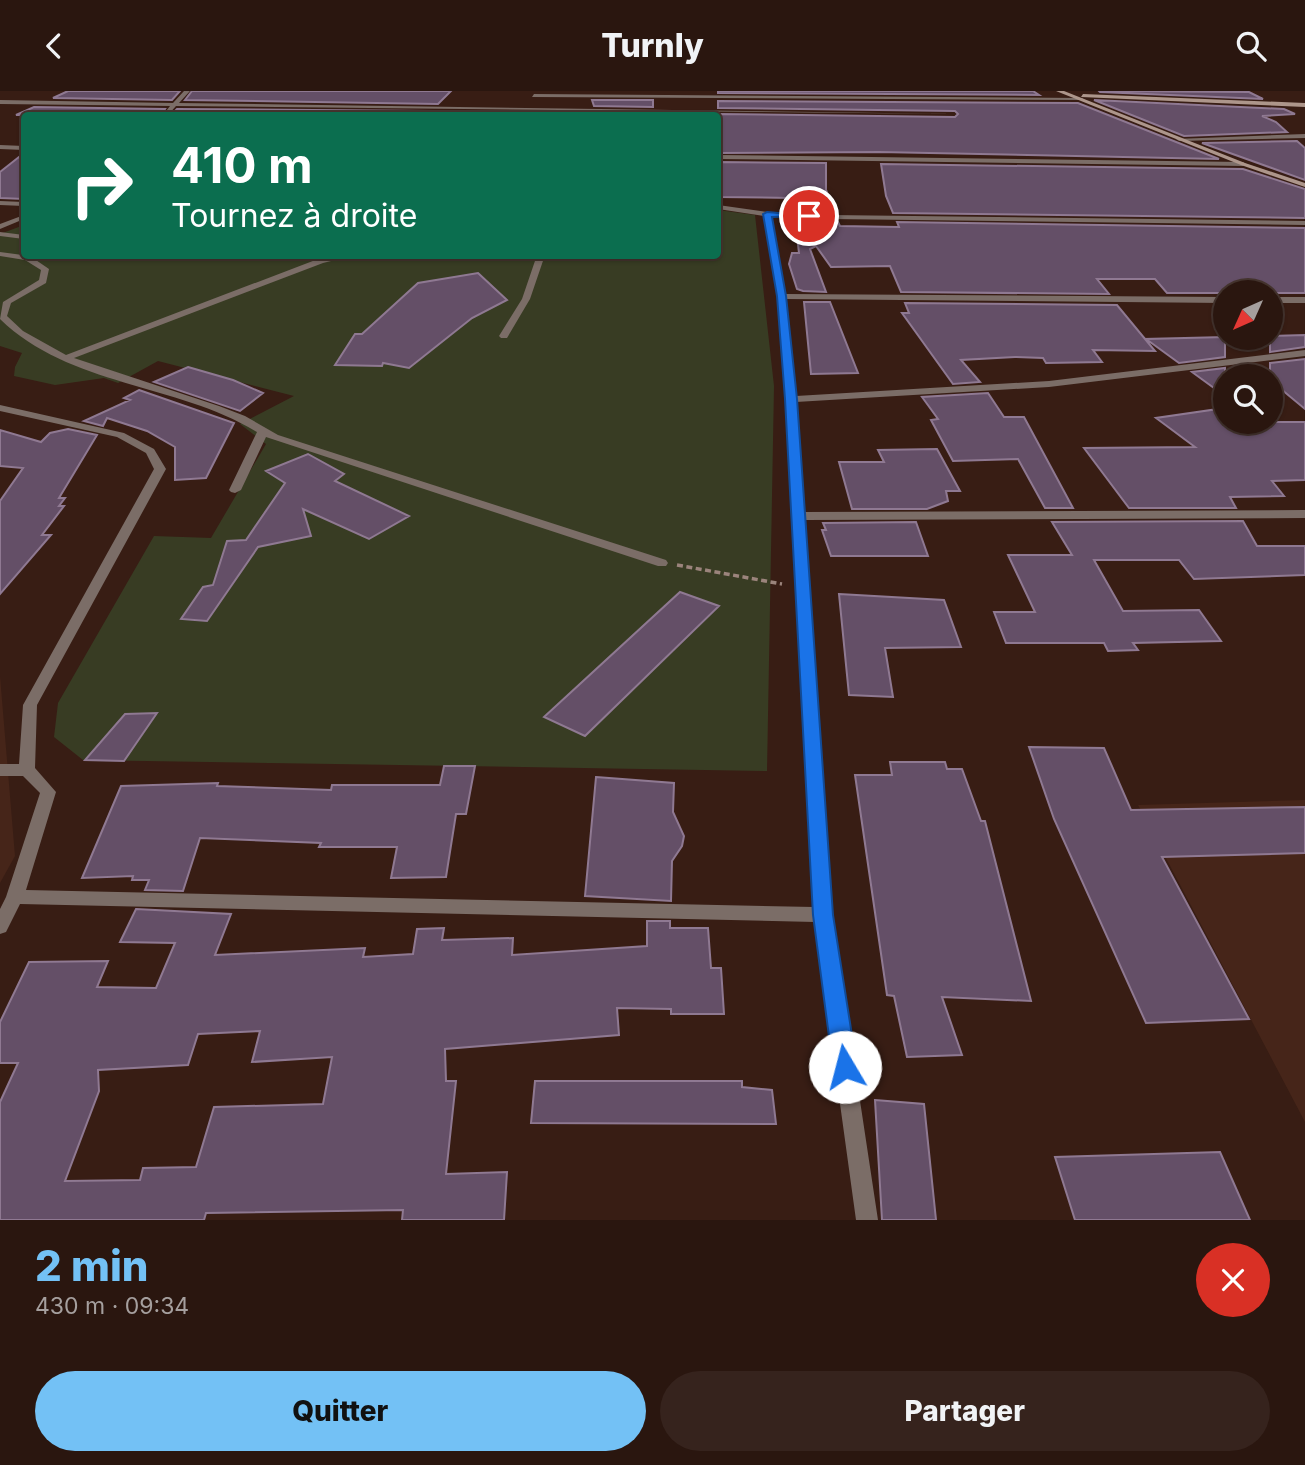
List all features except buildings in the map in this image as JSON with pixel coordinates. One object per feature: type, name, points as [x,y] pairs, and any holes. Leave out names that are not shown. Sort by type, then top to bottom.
[{"type":"main road","points":[[1059,91],[1243,164],[1294,181]]},
{"type":"main road","points":[[1072,96],[1305,105]]},
{"type":"street","points":[[168,112],[187,91]]},
{"type":"street","points":[[0,103],[537,112],[533,93],[1082,100]]},
{"type":"street","points":[[721,113],[952,114]]},
{"type":"street","points":[[1179,139],[1305,136]]},
{"type":"street","points":[[0,147],[21,148]]},
{"type":"street","points":[[721,157],[1243,164]]},
{"type":"street","points":[[1294,181],[1305,183]]},
{"type":"street","points":[[0,203],[21,204]]},
{"type":"street","points":[[721,207],[767,214],[1305,223]]},
{"type":"street","points":[[767,214],[782,296],[791,399],[823,915],[867,1220]]},
{"type":"street","points":[[0,226],[21,218]]},
{"type":"street","points":[[0,234],[21,237]]},
{"type":"street","points":[[0,254],[21,256]]},
{"type":"street","points":[[32,259],[45,268],[43,281],[7,302],[2,316],[13,332],[66,358],[242,418],[274,437],[662,563]]},
{"type":"street","points":[[66,358],[331,259]]},
{"type":"street","points":[[504,336],[526,299],[540,259]]},
{"type":"street","points":[[782,296],[1213,300]]},
{"type":"street","points":[[1283,300],[1305,300]]},
{"type":"street","points":[[791,399],[1049,384],[1305,353]]},
{"type":"street","points":[[0,408],[120,435],[150,451],[160,469],[30,705],[27,771]]},
{"type":"street","points":[[235,490],[262,431]]},
{"type":"street","points":[[799,516],[1305,514]]},
{"type":"street","points":[[0,771],[27,771],[48,792],[15,897],[0,927]]},
{"type":"street","points":[[15,897],[823,915]]},
{"type":"path","points":[[662,563],[804,588]]},
{"type":"shaded area","points":[[0,676],[15,856],[0,883]]},
{"type":"shaded area","points":[[1305,800],[1305,1122],[1138,805]]},
{"type":"green space","points":[[721,210],[755,215],[774,386],[767,771],[83,760],[54,737],[58,703],[154,536],[211,538],[266,444],[240,424],[294,396],[158,361],[118,383],[104,378],[55,385],[14,376],[22,353],[0,346],[0,234],[21,226],[21,259],[721,259]]},
{"type":"route","points":[[809,216],[767,214],[782,296],[791,399],[823,915],[845,1067]]}]
